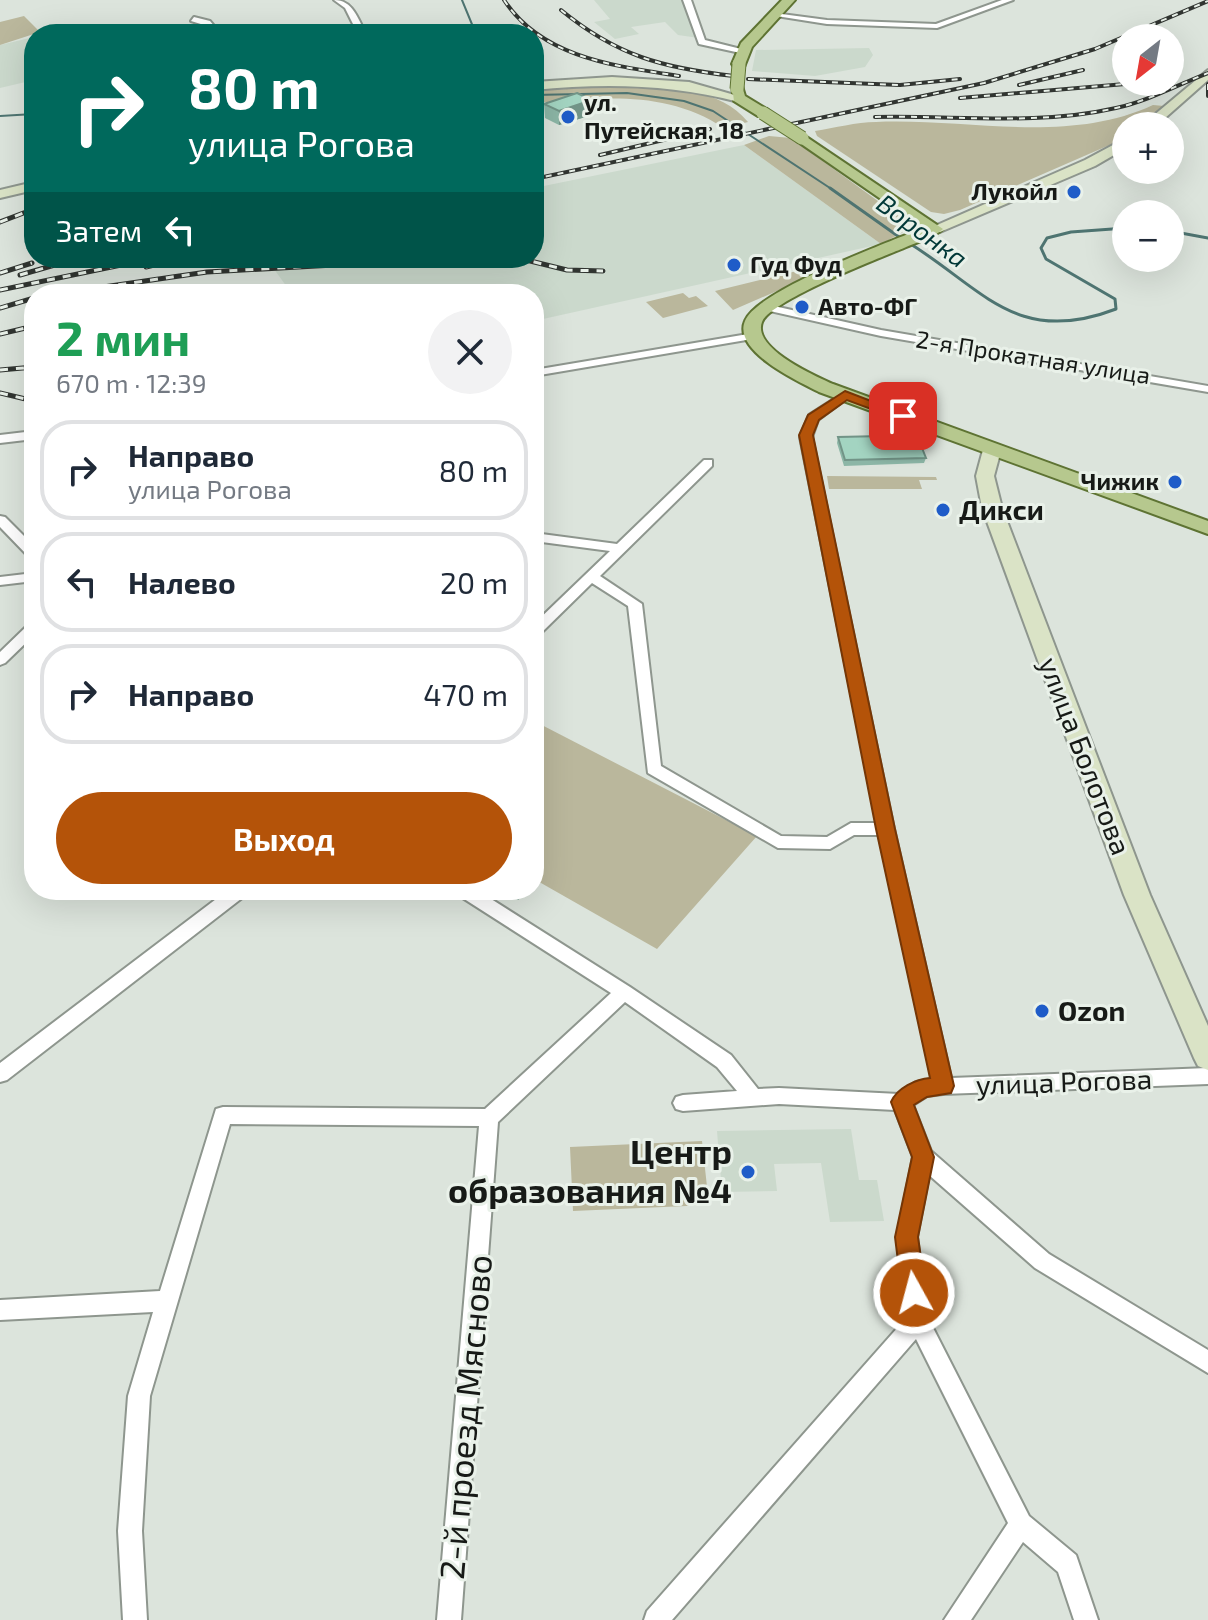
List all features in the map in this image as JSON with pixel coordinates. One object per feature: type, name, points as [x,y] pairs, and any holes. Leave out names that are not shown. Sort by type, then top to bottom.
[{"type":"main road","points":[[789,0],[740,58],[738,93],[935,229]]},
{"type":"main road","points":[[935,229],[765,307],[752,323],[754,336],[764,350],[792,371],[845,395],[1208,528]]},
{"type":"street","points":[[338,0],[348,7],[357,24]]},
{"type":"street","points":[[687,0],[702,42],[740,58]]},
{"type":"street","points":[[774,15],[827,22],[937,26],[1009,0]]},
{"type":"street","points":[[194,19],[208,24]]},
{"type":"street","points":[[1164,112],[1208,74]]},
{"type":"street","points":[[544,85],[625,80],[738,93]]},
{"type":"street","points":[[935,229],[1090,163],[1112,150]]},
{"type":"street","points":[[0,194],[24,188]]},
{"type":"street","name":"2-я Прокатная улица","points":[[765,307],[881,333],[1208,389]]},
{"type":"street","points":[[544,371],[754,336]]},
{"type":"street","points":[[845,395],[813,418],[806,435],[886,829],[943,1086]]},
{"type":"street","points":[[0,439],[24,436]]},
{"type":"street","name":"улица Болотова","points":[[992,450],[985,476],[992,508],[1137,895],[1208,1058]]},
{"type":"street","points":[[544,622],[708,463]]},
{"type":"street","points":[[0,520],[24,544]]},
{"type":"street","points":[[544,538],[620,548]]},
{"type":"street","points":[[590,576],[635,604],[654,769],[778,842],[830,843],[851,829],[886,829]]},
{"type":"street","points":[[0,581],[24,578]]},
{"type":"street","points":[[0,660],[24,637]]},
{"type":"street","points":[[0,1074],[227,900]]},
{"type":"street","points":[[480,900],[624,992],[724,1061],[754,1098]]},
{"type":"street","points":[[135,1620],[130,1531],[139,1396],[223,1115],[489,1118],[624,992]]},
{"type":"street","name":"улица Рогова","points":[[683,1103],[779,1096],[902,1102],[923,1088],[943,1086],[1208,1076]]},
{"type":"street","points":[[902,1102],[923,1157],[1042,1261],[1208,1362]]},
{"type":"street","name":"2-й проезд Мясново","points":[[449,1620],[489,1118]]},
{"type":"street","points":[[923,1157],[907,1237],[918,1320],[1021,1524],[1067,1564],[1086,1620]]},
{"type":"street","points":[[0,1310],[167,1301]]},
{"type":"street","points":[[656,1620],[918,1320]]},
{"type":"street","points":[[956,1620],[1021,1524]]},
{"type":"shaded area","points":[[594,0],[683,0],[700,33],[699,38],[678,35],[665,22],[631,27],[639,34],[615,39],[594,22],[610,19]]},
{"type":"shaded area","points":[[24,16],[32,24],[24,24],[24,37],[0,45],[0,22]]},
{"type":"shaded area","points":[[24,39],[24,82],[0,88],[0,45]]},
{"type":"shaded area","points":[[869,48],[873,55],[865,67],[815,76],[752,71],[756,50]]},
{"type":"shaded area","points":[[633,85],[695,92],[724,102],[748,122],[724,128],[679,107],[632,99],[544,102],[544,90]]},
{"type":"shaded area","points":[[1153,105],[1164,106],[1156,112],[1134,112]]},
{"type":"shaded area","points":[[1112,119],[1112,144],[960,210],[944,214],[931,212],[817,136],[815,131],[876,122],[1016,127],[1086,124]]},
{"type":"shaded area","points":[[769,136],[791,138],[900,217],[903,232],[881,244],[744,145]]},
{"type":"shaded area","points":[[744,145],[881,244],[544,319],[544,284],[285,284],[273,268],[544,268],[544,186]]},
{"type":"shaded area","points":[[858,256],[733,310],[715,291]]},
{"type":"shaded area","points":[[683,293],[689,298],[696,296],[708,306],[663,318],[646,302]]},
{"type":"shaded area","points":[[827,476],[936,477],[937,480],[919,480],[922,489],[829,489]]},
{"type":"shaded area","points":[[544,726],[757,836],[657,949],[544,885]]},
{"type":"shaded area","name":"Центр образования №4","points":[[851,1129],[859,1180],[877,1180],[884,1221],[830,1222],[821,1163],[774,1164],[777,1191],[722,1192],[717,1131]]},
{"type":"shaded area","points":[[702,1141],[709,1205],[573,1211],[570,1147]]},
{"type":"building","points":[[577,93],[592,100],[559,111],[544,104]]},
{"type":"building","points":[[916,433],[926,458],[845,460],[838,437],[883,436]]},
{"type":"waterway","points":[[462,0],[472,24]]},
{"type":"waterway","name":"Воронка","points":[[544,95],[627,93],[684,101],[713,111],[830,188]]},
{"type":"waterway","name":"Воронка","points":[[0,116],[24,115]]},
{"type":"waterway","name":"Воронка","points":[[830,188],[902,239]]},
{"type":"waterway","name":"Воронка","points":[[909,243],[1003,308],[1027,317],[1052,321],[1082,319],[1116,309],[1115,299],[1046,259],[1041,248],[1047,238],[1071,232],[1112,229]]},
{"type":"waterway","name":"Воронка","points":[[1184,234],[1208,238]]},
{"type":"railway","points":[[504,0],[525,24]]},
{"type":"railway","points":[[544,177],[984,83],[1095,49],[1208,1]]},
{"type":"railway","points":[[561,10],[602,39],[642,57],[685,69],[734,76]]},
{"type":"railway","points":[[544,38],[559,47],[606,63],[679,76]]},
{"type":"railway","points":[[1019,85],[1083,70]]},
{"type":"railway","points":[[875,117],[1056,117],[1116,108],[1208,73]]},
{"type":"railway","points":[[748,79],[900,85],[960,79]]},
{"type":"railway","points":[[1208,84],[1208,96]]},
{"type":"railway","points":[[960,98],[1112,85]]},
{"type":"railway","points":[[600,155],[710,129]]},
{"type":"railway","points":[[0,222],[24,213]]},
{"type":"railway","points":[[544,264],[567,270],[603,271]]},
{"type":"railway","points":[[0,273],[24,266]]},
{"type":"railway","points":[[20,275],[44,268]]},
{"type":"railway","points":[[29,284],[107,268]]},
{"type":"railway","points":[[124,284],[207,272],[279,268]]},
{"type":"railway","points":[[0,290],[24,285]]},
{"type":"railway","points":[[0,308],[24,301]]},
{"type":"railway","points":[[0,334],[24,328]]},
{"type":"railway","points":[[0,370],[24,368]]},
{"type":"railway","points":[[0,393],[24,399]]},
{"type":"place","name":"ул. Путейская, 18","points":[[568,117]]},
{"type":"place","name":"Лукойл","points":[[1074,192]]},
{"type":"place","name":"Гуд Фуд","points":[[734,265]]},
{"type":"place","name":"Авто-ФГ","points":[[802,307]]},
{"type":"place","name":"Чижик","points":[[1175,482]]},
{"type":"place","name":"Дикси","points":[[943,510]]},
{"type":"place","name":"Ozon","points":[[1042,1011]]},
{"type":"place","name":"Центр образования №4","points":[[748,1172]]},
{"type":"route","points":[[903,416],[845,395],[813,418],[806,435],[886,829],[943,1086],[923,1088],[902,1102],[923,1157],[907,1237],[914,1293]]}]
